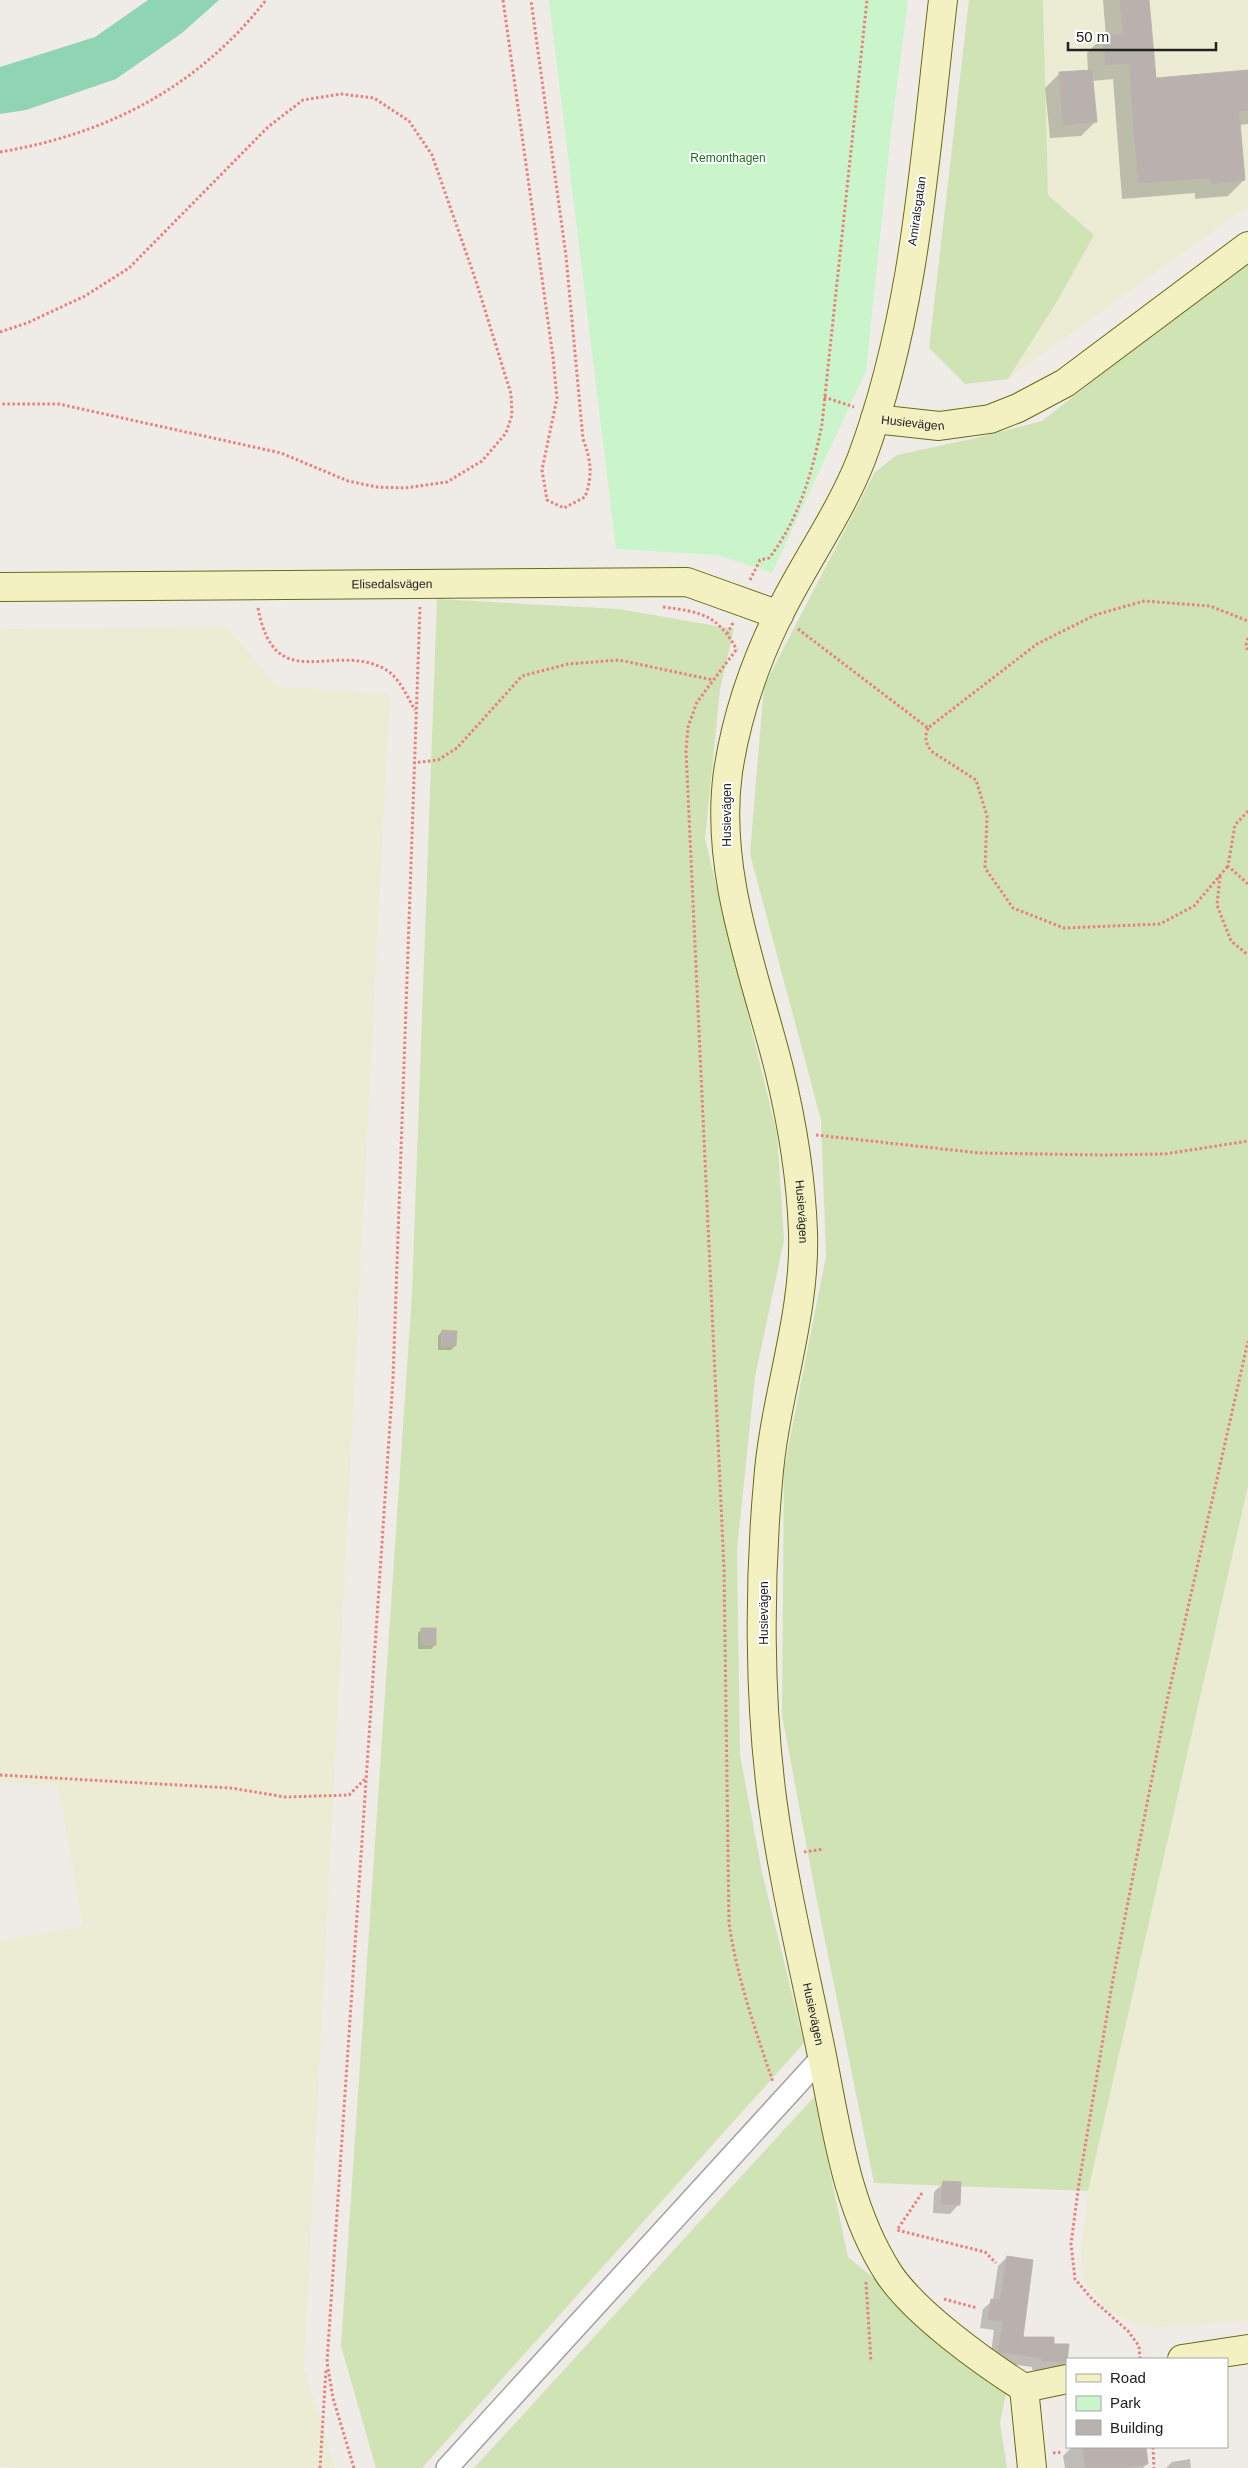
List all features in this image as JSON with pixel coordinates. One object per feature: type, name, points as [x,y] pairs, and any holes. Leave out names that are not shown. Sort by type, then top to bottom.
[{"type":"street","name":"Amiralsgatan","points":[[876,418],[890,367],[915,232],[942,0]]},
{"type":"street","name":"Husievägen","points":[[1024,2388],[965,2347],[914,2303],[889,2274],[859,2217],[836,2130],[782,1856],[765,1733],[764,1543],[768,1473],[800,1288],[803,1244],[794,1137],[779,1070],[736,903],[727,850],[727,781],[734,734],[757,666],[779,615],[826,532],[858,467],[876,418],[939,426],[990,418],[1018,408],[1065,383],[1248,246]]},
{"type":"street","name":"Elisedalsvägen","points":[[0,587],[687,582],[779,615]]},
{"type":"street","points":[[447,2468],[822,2057]]},
{"type":"street","points":[[1189,2358],[1248,2349]]},
{"type":"street","points":[[1032,2468],[1024,2388],[1066,2380]]},
{"type":"path","points":[[0,152],[38,146],[91,130],[145,105],[196,71],[246,25],[266,0]]},
{"type":"path","points":[[503,0],[552,347],[557,398],[542,470],[547,500],[564,508],[585,497],[591,480],[590,458],[583,439],[566,256],[531,0]]},
{"type":"path","points":[[727,634],[760,560],[769,558],[780,544],[814,465],[824,397],[867,0]]},
{"type":"path","points":[[0,332],[27,323],[86,296],[128,268],[268,127],[302,100],[341,94],[374,98],[409,121],[432,155],[476,281],[511,394],[512,415],[506,433],[482,461],[447,482],[405,488],[377,487],[348,481],[281,453],[59,404],[0,404]]},
{"type":"path","points":[[824,397],[846,403],[876,418]]},
{"type":"path","points":[[1248,621],[1210,606],[1144,601],[1095,615],[1037,644],[928,728],[925,735],[927,745],[932,751],[976,780],[987,816],[985,868],[1013,908],[1064,928],[1160,924],[1194,906],[1228,866],[1235,825],[1248,811]]},
{"type":"path","points":[[320,2468],[393,1379],[413,763],[420,607]]},
{"type":"path","points":[[258,608],[262,628],[269,644],[280,654],[292,660],[366,662],[384,669],[398,680],[415,710]]},
{"type":"path","points":[[779,615],[928,728]]},
{"type":"path","points":[[1248,638],[1246,646],[1248,651]]},
{"type":"path","points":[[736,649],[696,702],[692,713],[686,751],[724,1569],[729,1923],[734,1958],[747,2005],[774,2085],[783,2100]]},
{"type":"path","points":[[413,763],[438,760],[457,748],[522,676],[568,664],[619,660],[713,680]]},
{"type":"path","points":[[1228,866],[1248,884]]},
{"type":"path","points":[[1220,876],[1217,905],[1231,941],[1248,955]]},
{"type":"path","points":[[794,1137],[808,1134],[980,1153],[1103,1155],[1165,1154],[1248,1141]]},
{"type":"path","points":[[1140,2358],[1139,2346],[1128,2331],[1092,2299],[1075,2279],[1072,2244],[1079,2183],[1113,1978],[1167,1700],[1248,1341]]},
{"type":"path","points":[[0,1776],[231,1788],[286,1796],[349,1795],[366,1779]]},
{"type":"path","points":[[922,2193],[897,2230],[984,2252],[996,2263]]},
{"type":"path","points":[[866,2281],[871,2362]]},
{"type":"path","points":[[327,2362],[333,2398],[354,2468]]},
{"type":"path","points":[[1153,2448],[1154,2468]]},
{"type":"green space","points":[[148,0],[219,0],[182,33],[116,79],[26,110],[0,114],[0,67],[95,37]]},
{"type":"green space","name":"Remonthagen","points":[[549,0],[908,0],[891,132],[866,371],[772,573],[718,555],[616,549]]},
{"type":"green space","points":[[969,0],[1043,0],[1048,195],[1094,235],[1059,298],[1008,379],[965,384],[929,348]]},
{"type":"green space","points":[[1043,0],[1248,0],[1248,208],[1008,379],[1094,235],[1048,195]]},
{"type":"green space","points":[[1248,259],[1248,1486],[1088,2191],[874,2183],[815,1891],[782,1715],[784,1469],[826,1256],[821,1120],[750,854],[764,686],[875,472],[897,455],[1042,421]]},
{"type":"green space","points":[[437,599],[619,609],[734,629],[720,689],[705,839],[777,1134],[784,1240],[755,1377],[737,1550],[740,1755],[762,1872],[804,2043],[422,2468],[376,2468],[341,2346],[412,1294]]},
{"type":"green space","points":[[228,627],[276,686],[390,694],[304,2369],[335,2468],[17,2468],[0,2465],[0,1941],[83,1926],[58,1786],[0,1782],[0,629]]},
{"type":"green space","points":[[1248,1486],[1248,2321],[1155,2328],[1131,2323],[1109,2311],[1085,2282],[1081,2255],[1088,2191]]},
{"type":"green space","points":[[814,2097],[848,2257],[1007,2389],[1000,2422],[1007,2468],[474,2468]]},
{"type":"building","points":[[1120,0],[1149,0],[1156,78],[1248,70],[1248,110],[1239,111],[1245,180],[1211,184],[1210,178],[1138,183],[1129,63],[1105,65],[1103,36],[1123,34]]},
{"type":"building","points":[[1092,70],[1097,122],[1063,125],[1059,72]]},
{"type":"building","points":[[442,1330],[457,1331],[456,1346],[441,1346]]},
{"type":"building","points":[[421,1628],[436,1628],[436,1645],[421,1645]]},
{"type":"building","points":[[943,2181],[961,2182],[960,2205],[941,2204]]},
{"type":"building","points":[[1007,2256],[1033,2260],[1023,2337],[1054,2337],[1054,2344],[1069,2344],[1066,2362],[1041,2361],[1041,2358],[998,2352],[1003,2322],[988,2319],[991,2299],[1000,2300]]},
{"type":"building","points":[[1083,2448],[1146,2448],[1148,2464],[1119,2468],[1085,2468]]}]
